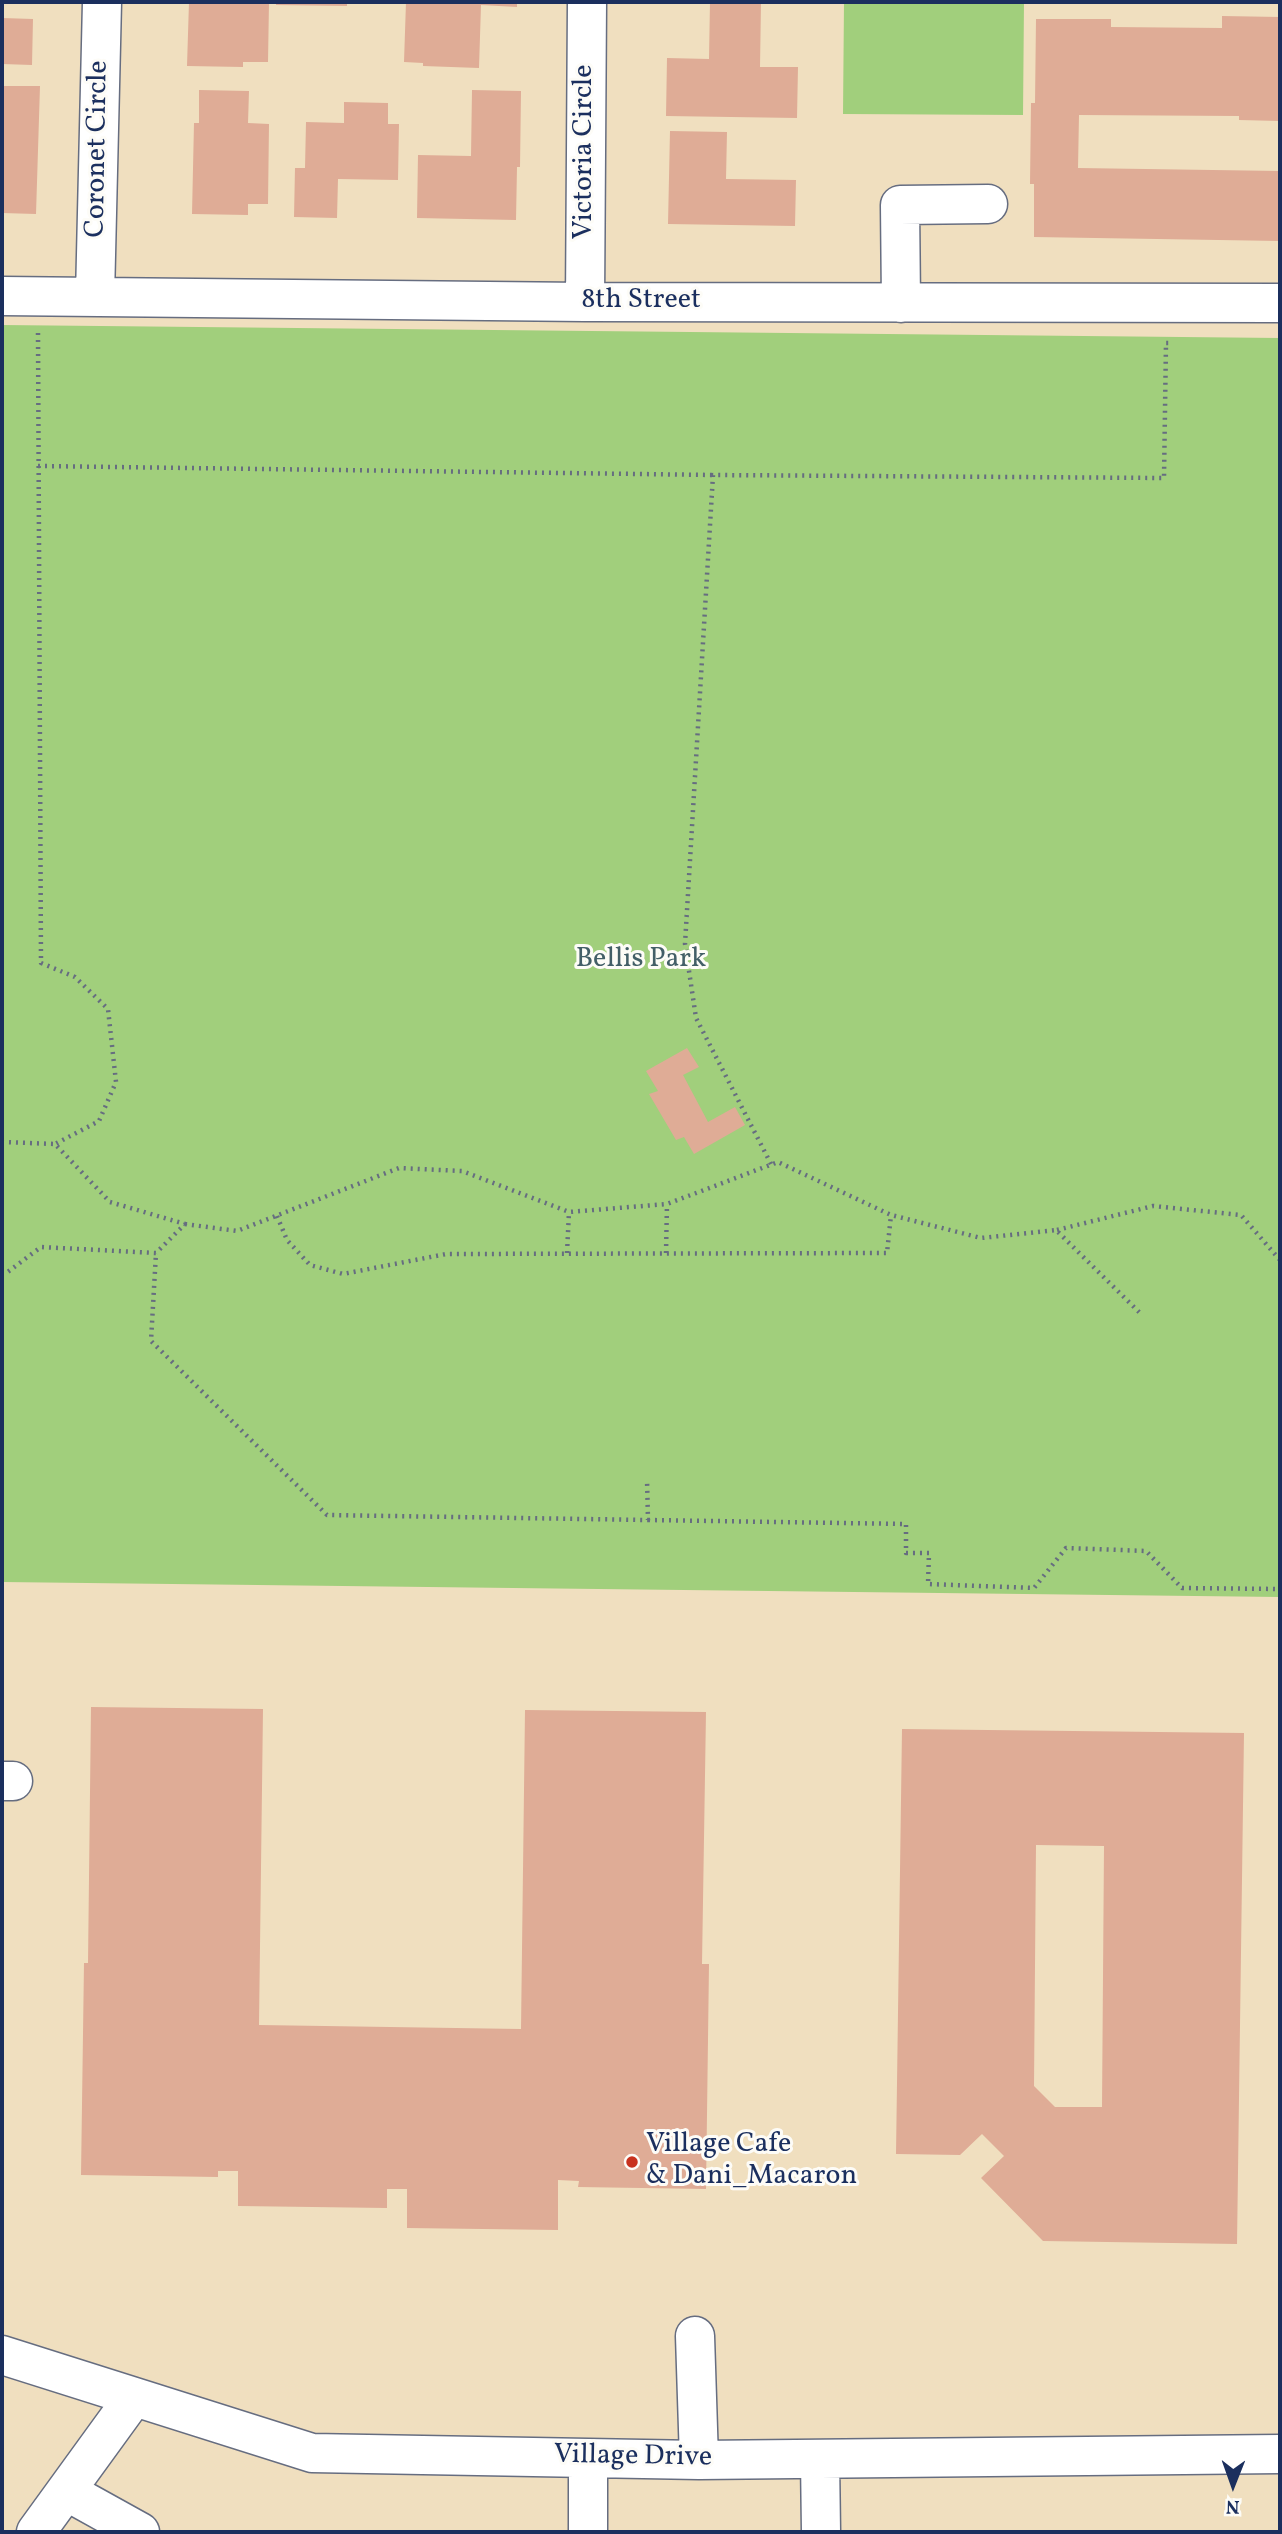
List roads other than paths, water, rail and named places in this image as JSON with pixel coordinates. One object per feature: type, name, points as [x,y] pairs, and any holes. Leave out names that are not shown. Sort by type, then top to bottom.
[{"type":"street","name":"Coronet Circle","points":[[96,297],[102,2]]},
{"type":"street","name":"Victoria Circle","points":[[584,302],[587,2]]},
{"type":"street","points":[[901,303],[900,205],[988,204]]},
{"type":"street","name":"8th Street","points":[[2,296],[584,302],[1280,303]]},
{"type":"street","points":[[695,2336],[699,2460]]},
{"type":"street","name":"Village Drive","points":[[2,2355],[312,2453],[699,2460],[1280,2454]]},
{"type":"street","points":[[36,2532],[134,2397]]},
{"type":"street","points":[[588,2458],[588,2532]]},
{"type":"street","points":[[820,2459],[821,2532]]},
{"type":"street","points":[[66,2491],[140,2532]]},
{"type":"place","name":"Village Cafe & Dani_Macaron","points":[[632,2162]]},
{"type":"park label","name":"Bellis Park","points":[[641,961]]}]
